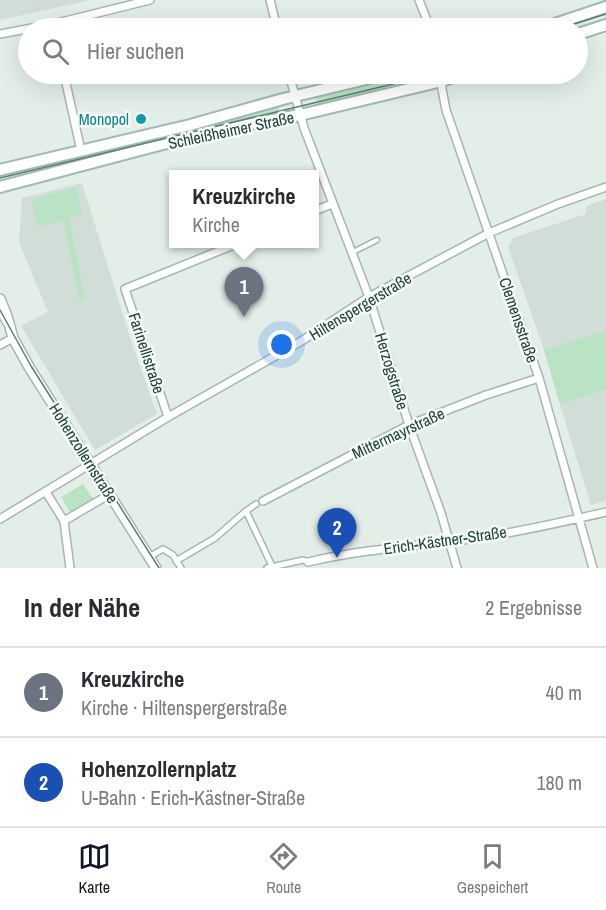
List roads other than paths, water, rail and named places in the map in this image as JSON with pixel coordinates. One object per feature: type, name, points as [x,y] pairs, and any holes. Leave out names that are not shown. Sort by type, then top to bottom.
[{"type":"main road","points":[[573,18],[606,7]]},
{"type":"main road","points":[[588,31],[606,25]]},
{"type":"main road","name":"Schleißheimer Straße","points":[[0,170],[212,120],[345,84]]},
{"type":"main road","name":"Schleißheimer Straße","points":[[0,187],[192,137],[300,115],[416,84]]},
{"type":"street","points":[[84,18],[150,0]]},
{"type":"street","points":[[270,0],[274,18]]},
{"type":"street","points":[[419,0],[426,18]]},
{"type":"street","points":[[0,34],[18,31]]},
{"type":"street","points":[[66,84],[81,151]]},
{"type":"street","name":"Herzogstraße","points":[[292,84],[300,115],[332,204],[369,297],[457,568]]},
{"type":"street","name":"Clemensstraße","points":[[443,84],[446,110],[539,378],[593,568]]},
{"type":"street","name":"Hiltenspergerstraße","points":[[0,519],[168,417],[300,342],[369,297],[489,233],[606,187]]},
{"type":"street","points":[[319,209],[332,204]]},
{"type":"street","name":"Farinellistraße","points":[[168,417],[125,289],[224,248]]},
{"type":"street","name":"Hohenzollernstraße","points":[[0,299],[13,338]]},
{"type":"street","name":"Hohenzollernstraße","points":[[0,325],[13,338],[156,568]]},
{"type":"street","points":[[0,345],[13,338]]},
{"type":"street","name":"Mittermayrstraße","points":[[260,503],[409,425],[539,378]]},
{"type":"street","points":[[46,492],[64,521],[70,568]]},
{"type":"street","points":[[64,521],[110,494]]},
{"type":"street","points":[[176,561],[215,538],[246,511],[260,503]]},
{"type":"street","points":[[246,511],[269,567],[296,564]]},
{"type":"street","name":"Erich-Kästner-Straße","points":[[296,564],[361,551],[450,542],[606,512]]},
{"type":"street","points":[[149,557],[163,549],[173,555],[181,568]]},
{"type":"lane","points":[[353,252],[377,240]]},
{"type":"lane","points":[[0,314],[13,338]]},
{"type":"tram line","points":[[588,20],[606,14]]},
{"type":"tram line","points":[[0,178],[393,84]]},
{"type":"tram line","points":[[0,310],[31,366],[159,568]]},
{"type":"place","name":"Monopol","points":[[141,119]]},
{"type":"place","name":"Kreuzkirche","points":[[244,317]]},
{"type":"place","name":"Hohenzollernplatz","points":[[337,558]]}]
